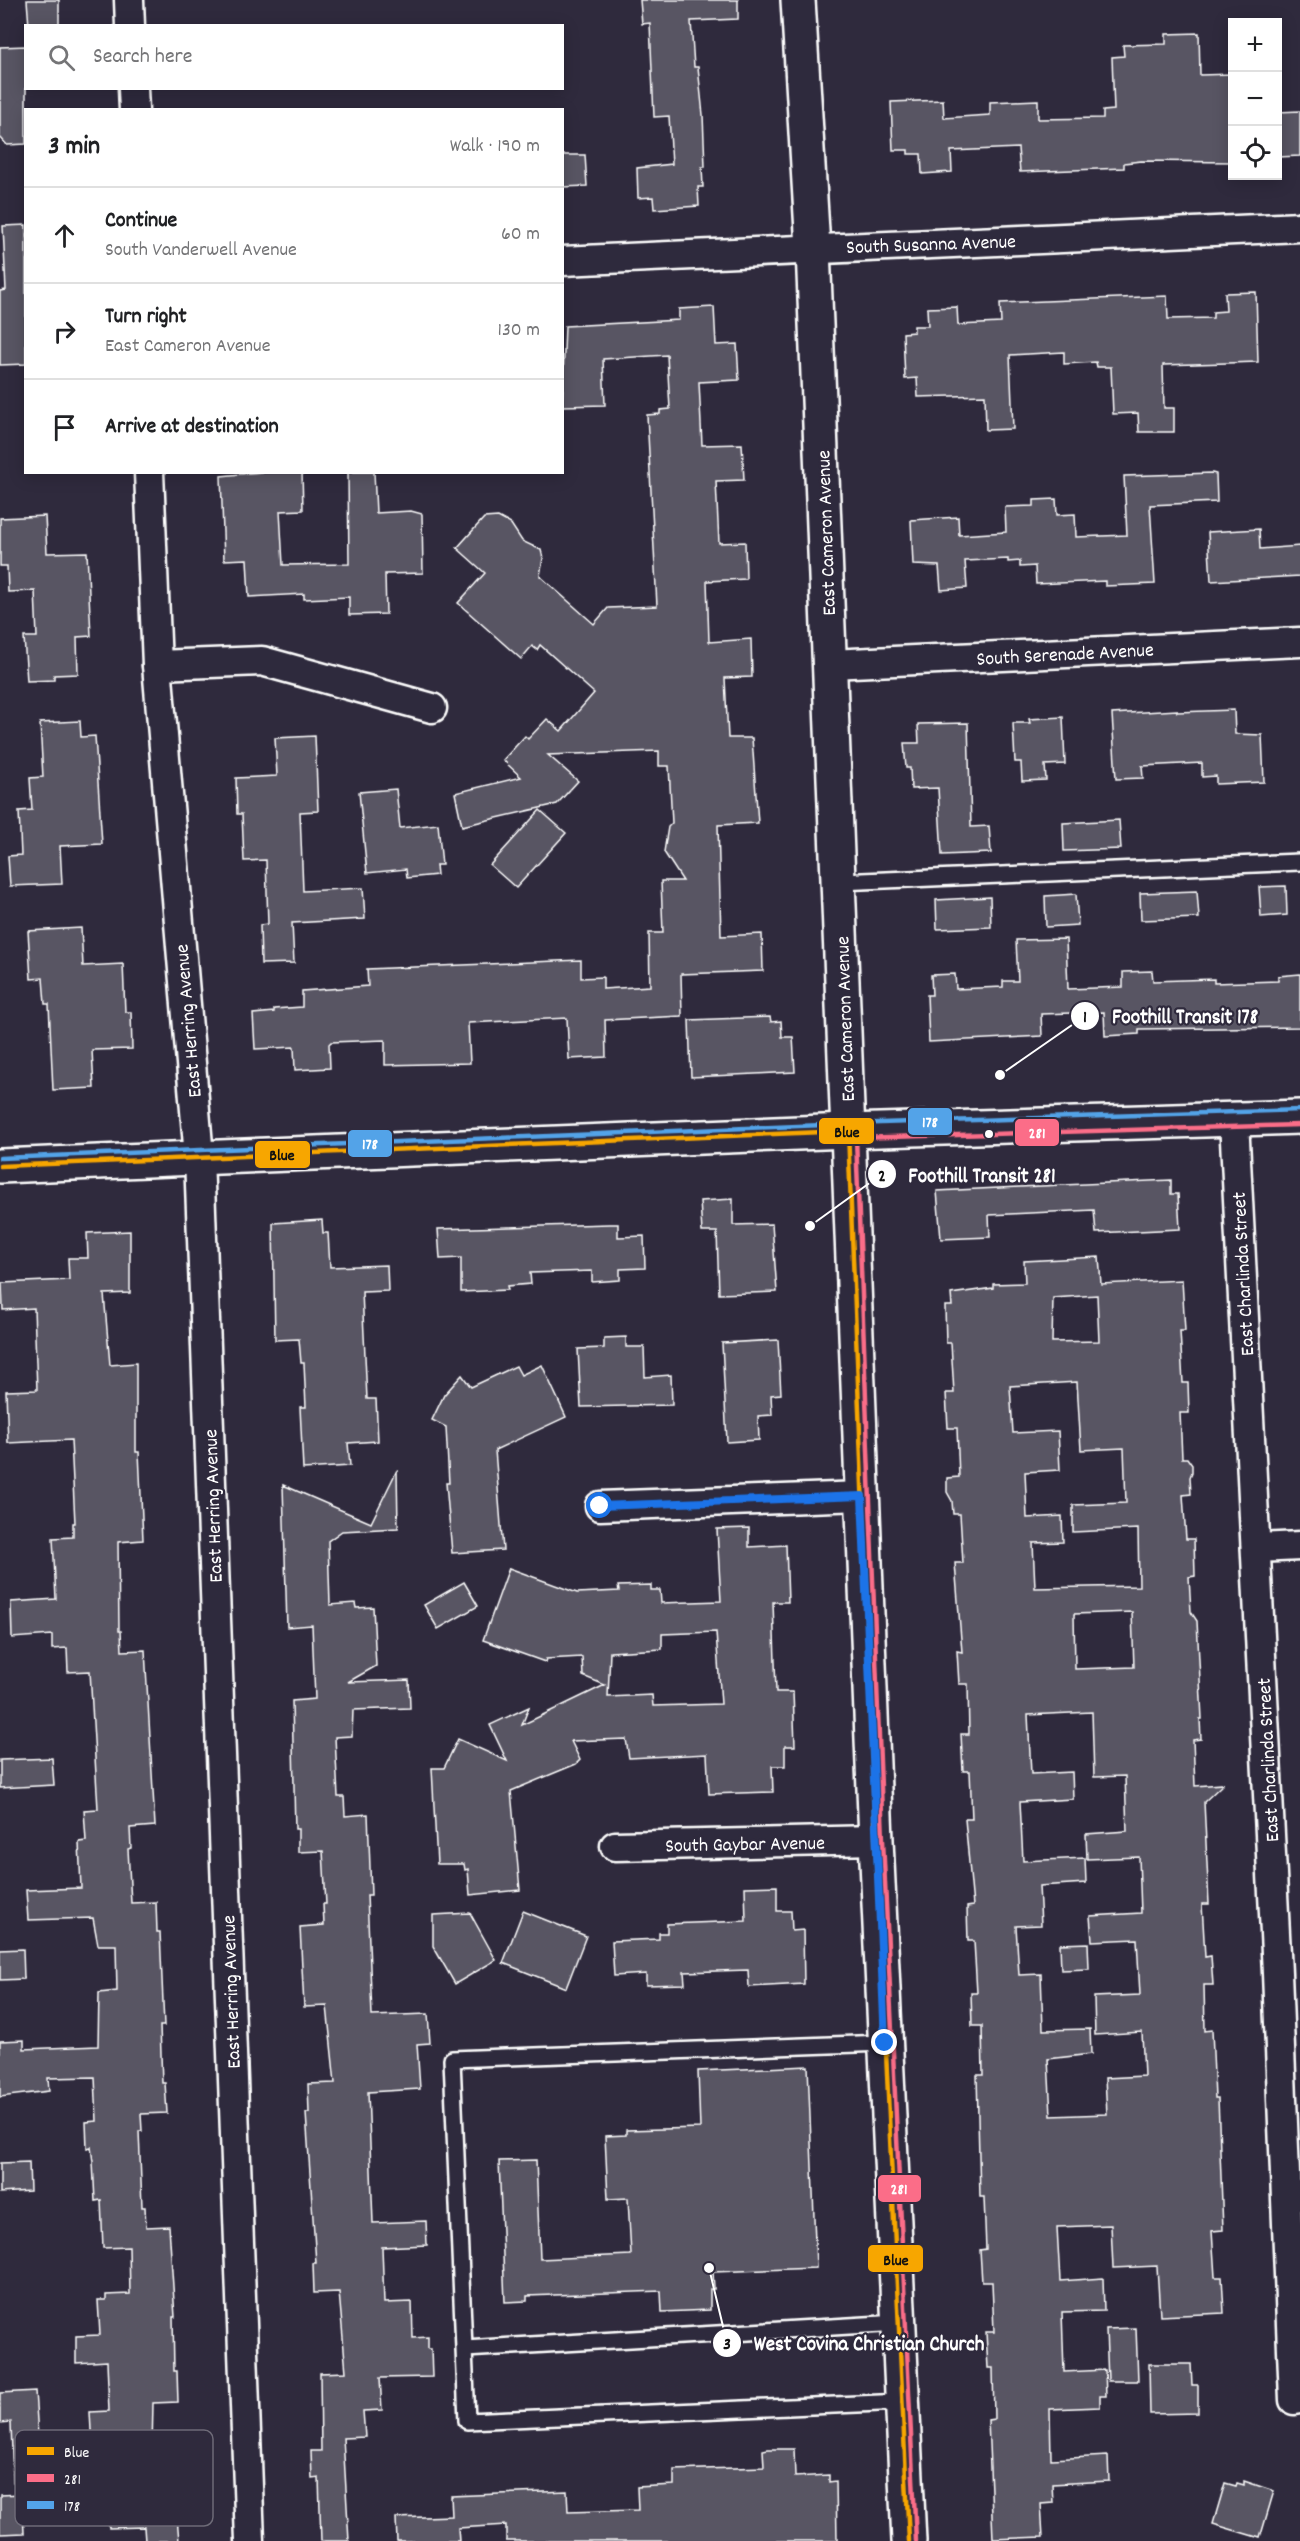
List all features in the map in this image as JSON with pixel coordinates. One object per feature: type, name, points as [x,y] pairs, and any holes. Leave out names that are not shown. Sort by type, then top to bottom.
[{"type":"main road","name":"East Cameron Avenue","points":[[798,0],[813,248],[876,1840],[909,2541]]},
{"type":"main road","points":[[0,1166],[848,1131],[1300,1117]]},
{"type":"street","points":[[129,0],[130,24]]},
{"type":"street","points":[[133,90],[134,108]]},
{"type":"street","name":"South Susanna Avenue","points":[[564,261],[1300,227]]},
{"type":"street","name":"East Herring Avenue","points":[[149,474],[157,665],[199,1157],[250,2541]]},
{"type":"street","name":"South Serenade Avenue","points":[[830,664],[1300,642]]},
{"type":"street","points":[[157,665],[261,661],[432,708]]},
{"type":"street","name":"East Charlinda Street","points":[[1234,1120],[1256,1548],[1288,1972],[1297,2400]]},
{"type":"street","points":[[600,1506],[862,1496]]},
{"type":"street","points":[[1256,1548],[1300,1546]]},
{"type":"street","name":"South Gaybar Avenue","points":[[615,1846],[876,1840]]},
{"type":"lane","points":[[838,882],[1300,862]]},
{"type":"lane","points":[[885,2043],[452,2059],[467,2421],[903,2402]]},
{"type":"lane","points":[[465,2349],[899,2323]]},
{"type":"building","points":[[27,0],[59,0],[59,24],[29,24]]},
{"type":"building","points":[[640,0],[738,0],[738,19],[691,21],[694,67],[698,67],[703,115],[705,167],[702,167],[703,187],[698,187],[699,206],[654,209],[653,197],[638,198],[637,168],[672,164],[669,116],[654,117],[650,23],[642,24]]},
{"type":"building","points":[[1199,33],[1200,75],[1228,74],[1228,162],[1141,161],[1124,163],[1124,168],[1020,172],[1018,148],[951,151],[952,172],[922,174],[921,154],[908,154],[908,150],[893,150],[891,102],[943,100],[944,118],[990,115],[990,102],[1038,100],[1038,119],[1103,118],[1103,111],[1114,110],[1112,57],[1124,56],[1123,45],[1166,44],[1166,34]]},
{"type":"building","points":[[24,46],[26,108],[24,108],[24,144],[7,145],[0,137],[0,47]]},
{"type":"building","points":[[1300,111],[1300,156],[1282,157],[1282,112]]},
{"type":"building","points":[[564,155],[585,155],[587,186],[564,187]]},
{"type":"building","points":[[24,225],[24,364],[0,365],[0,291],[6,290],[3,226]]},
{"type":"building","points":[[1256,292],[1258,362],[1163,365],[1164,408],[1174,408],[1174,432],[1139,432],[1138,413],[1113,414],[1111,367],[1097,367],[1096,362],[1064,364],[1064,352],[1010,355],[1013,429],[986,430],[985,395],[918,397],[917,378],[905,379],[903,333],[914,332],[914,326],[928,326],[927,308],[957,307],[958,325],[1001,323],[1000,303],[1167,296],[1168,319],[1213,318],[1213,312],[1226,311],[1225,293]]},
{"type":"building","points":[[714,307],[716,345],[737,344],[739,380],[699,382],[702,445],[742,444],[744,480],[716,481],[719,543],[745,542],[746,579],[707,581],[709,642],[751,639],[752,677],[725,678],[728,738],[752,738],[758,823],[718,825],[721,936],[762,934],[763,971],[681,974],[682,1016],[605,1020],[606,1057],[569,1059],[567,1018],[468,1023],[470,1063],[385,1065],[385,1040],[331,1042],[329,1044],[330,1068],[295,1070],[294,1047],[255,1049],[253,1014],[274,1012],[274,1009],[302,1007],[302,991],[368,986],[367,969],[581,960],[581,978],[603,977],[603,989],[650,986],[649,933],[663,933],[661,881],[683,881],[664,852],[668,827],[672,823],[669,766],[659,766],[659,751],[548,755],[578,781],[557,804],[462,826],[455,793],[521,777],[503,760],[525,736],[528,739],[547,719],[561,731],[594,693],[540,645],[537,650],[532,646],[521,659],[458,603],[485,573],[457,548],[484,518],[498,517],[511,524],[522,541],[541,550],[543,558],[540,576],[594,624],[608,608],[657,606],[647,415],[660,414],[660,410],[670,409],[667,355],[603,359],[605,405],[564,406],[565,326],[679,320],[679,309]]},
{"type":"building","points":[[302,474],[303,510],[280,511],[283,565],[349,564],[348,474],[374,474],[376,513],[411,511],[422,514],[423,573],[385,574],[386,614],[349,615],[349,597],[304,599],[304,594],[249,597],[247,559],[224,560],[221,476]]},
{"type":"building","points":[[1216,474],[1217,502],[1150,505],[1155,584],[1105,586],[1105,581],[1036,584],[1035,566],[1020,567],[1020,561],[1008,562],[1008,559],[965,561],[967,588],[941,590],[939,566],[913,565],[911,520],[958,517],[959,535],[1006,532],[1005,507],[1034,506],[1034,500],[1056,499],[1057,515],[1075,514],[1076,537],[1127,535],[1124,476]]},
{"type":"building","points":[[45,516],[47,553],[87,552],[91,636],[77,637],[78,674],[54,675],[54,680],[27,681],[24,637],[37,637],[35,591],[8,592],[7,566],[0,566],[0,518]]},
{"type":"building","points":[[1259,529],[1260,549],[1300,546],[1300,576],[1211,581],[1208,532]]},
{"type":"building","points":[[1177,710],[1177,712],[1234,710],[1235,734],[1262,735],[1264,782],[1216,784],[1216,776],[1202,777],[1202,763],[1142,766],[1143,778],[1116,779],[1112,714]]},
{"type":"building","points":[[1063,717],[1065,764],[1045,765],[1046,780],[1022,781],[1021,762],[1015,762],[1013,723],[1030,723],[1029,719]]},
{"type":"building","points":[[80,721],[81,737],[95,736],[102,844],[60,846],[62,884],[10,886],[8,856],[21,855],[19,811],[32,810],[30,778],[43,777],[40,723]]},
{"type":"building","points":[[968,723],[971,827],[989,826],[991,853],[942,855],[938,788],[911,789],[910,768],[906,768],[904,743],[919,743],[918,724]]},
{"type":"building","points":[[315,736],[318,811],[300,812],[303,891],[363,888],[365,919],[292,923],[294,963],[261,964],[260,925],[268,924],[266,860],[244,861],[242,814],[237,814],[236,778],[277,776],[275,738]]},
{"type":"building","points":[[396,789],[400,828],[438,824],[442,865],[436,865],[437,875],[407,878],[406,869],[367,873],[359,792]]},
{"type":"building","points":[[540,810],[566,833],[516,888],[490,865]]},
{"type":"building","points":[[1119,820],[1121,849],[1064,851],[1063,823]]},
{"type":"building","points":[[1286,886],[1287,915],[1261,917],[1259,887]]},
{"type":"building","points":[[1197,891],[1199,918],[1141,920],[1140,893]]},
{"type":"building","points":[[1076,894],[1078,925],[1046,927],[1045,896]]},
{"type":"building","points":[[990,897],[991,927],[937,929],[936,900]]},
{"type":"building","points":[[81,928],[83,966],[123,964],[125,1012],[131,1012],[132,1049],[92,1050],[94,1088],[53,1090],[49,1004],[45,1004],[43,978],[31,979],[28,931]]},
{"type":"building","points":[[1066,939],[1068,989],[1123,987],[1123,972],[1152,971],[1153,981],[1214,979],[1214,983],[1278,981],[1278,976],[1300,974],[1300,1027],[1139,1029],[1139,1034],[1105,1036],[1104,1012],[1041,1014],[1042,1036],[929,1042],[927,995],[932,995],[931,975],[955,974],[956,989],[1003,987],[1003,981],[1018,981],[1016,940]]},
{"type":"building","points":[[770,1017],[771,1022],[781,1021],[782,1037],[793,1037],[795,1072],[691,1077],[689,1020]]},
{"type":"building","points":[[1171,1180],[1171,1194],[1178,1194],[1180,1229],[1096,1233],[1094,1210],[989,1215],[990,1237],[941,1239],[937,1191]]},
{"type":"building","points":[[733,1199],[733,1225],[772,1224],[777,1292],[719,1294],[717,1232],[702,1232],[700,1201]]},
{"type":"building","points":[[322,1220],[323,1233],[328,1233],[330,1267],[387,1265],[388,1291],[362,1292],[367,1399],[376,1399],[378,1441],[348,1443],[350,1466],[303,1469],[300,1407],[306,1407],[304,1363],[301,1363],[299,1339],[275,1340],[273,1223]]},
{"type":"building","points":[[618,1224],[618,1237],[644,1236],[645,1268],[620,1269],[620,1280],[592,1282],[592,1271],[530,1273],[531,1284],[507,1286],[508,1290],[461,1292],[461,1258],[440,1259],[438,1229]]},
{"type":"building","points":[[130,1231],[130,1293],[104,1294],[110,1365],[136,1363],[136,1452],[139,1452],[143,1540],[118,1542],[119,1631],[121,1631],[122,1651],[145,1650],[155,1826],[130,1828],[131,1848],[128,1849],[131,1903],[156,1902],[157,1932],[160,1932],[164,2026],[160,2026],[162,2083],[165,2083],[167,2113],[141,2114],[142,2131],[139,2131],[142,2207],[145,2207],[146,2227],[169,2226],[175,2317],[173,2317],[174,2371],[177,2371],[178,2402],[153,2403],[152,2430],[91,2430],[90,2412],[109,2411],[107,2361],[76,2363],[76,2336],[100,2335],[98,2300],[106,2300],[106,2295],[130,2294],[129,2247],[103,2248],[101,2200],[95,2201],[93,2162],[91,2147],[87,2148],[86,2122],[97,2121],[95,2077],[48,2078],[49,2091],[0,2097],[0,2041],[24,2040],[24,2049],[98,2046],[99,1993],[117,1991],[116,1945],[98,1945],[93,1918],[28,1920],[26,1890],[81,1888],[79,1842],[86,1841],[84,1810],[98,1809],[90,1671],[68,1672],[67,1648],[52,1649],[52,1635],[12,1638],[11,1602],[56,1599],[53,1538],[73,1537],[73,1523],[75,1523],[71,1440],[8,1443],[6,1391],[37,1390],[34,1308],[3,1310],[2,1283],[69,1280],[68,1258],[88,1258],[87,1233]]},
{"type":"building","points":[[1099,1257],[1101,1284],[1182,1280],[1185,1331],[1180,1331],[1183,1383],[1188,1383],[1189,1413],[1180,1413],[1182,1458],[1187,1458],[1192,1465],[1191,1494],[1183,1495],[1186,1539],[1194,1539],[1195,1576],[1189,1577],[1191,1612],[1197,1621],[1202,1719],[1200,1719],[1201,1739],[1193,1740],[1195,1786],[1223,1784],[1204,1802],[1209,1904],[1202,1904],[1205,1957],[1211,1956],[1213,1985],[1204,1985],[1205,2031],[1212,2030],[1215,2098],[1218,2098],[1223,2230],[1212,2231],[1215,2277],[1222,2277],[1224,2313],[1160,2316],[1157,2266],[1113,2268],[1111,2225],[1057,2227],[1060,2281],[1103,2278],[1104,2311],[1062,2312],[1064,2372],[1105,2370],[1106,2396],[1100,2396],[1100,2407],[1050,2409],[1051,2459],[1108,2456],[1109,2481],[1052,2484],[1053,2503],[1041,2504],[1043,2537],[993,2539],[988,2420],[994,2419],[993,2368],[988,2368],[986,2332],[994,2332],[992,2282],[982,2282],[980,2250],[986,2249],[984,2197],[980,2197],[977,2075],[983,2075],[982,2026],[972,2026],[971,1993],[977,1993],[974,1941],[968,1941],[967,1907],[973,1906],[965,1819],[972,1819],[970,1771],[963,1771],[961,1734],[969,1734],[968,1684],[959,1684],[957,1651],[962,1652],[955,1563],[963,1563],[960,1514],[953,1514],[952,1501],[947,1492],[947,1478],[959,1477],[957,1428],[948,1428],[946,1393],[954,1393],[951,1343],[946,1343],[945,1306],[952,1306],[951,1294],[993,1288],[993,1284],[1025,1283],[1024,1261]],"holes":[[[1097,1295],[1099,1341],[1052,1342],[1053,1298]],[[1077,1382],[1081,1450],[1124,1448],[1126,1503],[1073,1505],[1073,1532],[1138,1529],[1139,1586],[1035,1588],[1033,1543],[1063,1542],[1062,1516],[1027,1518],[1025,1472],[1060,1470],[1058,1431],[1013,1433],[1010,1386]],[[1132,1612],[1134,1667],[1075,1669],[1074,1614]],[[1092,1712],[1094,1777],[1125,1776],[1127,1831],[1086,1834],[1087,1859],[1139,1857],[1141,1913],[1090,1916],[1092,1941],[1137,1939],[1140,1995],[1094,1997],[1095,2035],[1142,2032],[1144,2076],[1105,2078],[1107,2114],[1051,2116],[1048,2059],[1091,2054],[1090,2029],[1043,2030],[1041,1974],[1019,1975],[1016,1926],[1041,1925],[1039,1886],[1086,1883],[1085,1858],[1023,1861],[1020,1802],[1073,1799],[1072,1772],[1031,1774],[1028,1715]]]},
{"type":"building","points":[[626,1337],[626,1347],[644,1347],[645,1377],[671,1375],[672,1405],[581,1407],[578,1349],[604,1348],[604,1338]]},
{"type":"building","points":[[778,1340],[781,1394],[771,1395],[772,1415],[758,1416],[759,1440],[727,1442],[722,1343]]},
{"type":"building","points":[[542,1365],[566,1417],[495,1450],[503,1550],[452,1553],[446,1483],[449,1483],[446,1427],[432,1420],[444,1395],[462,1375],[471,1387],[516,1366],[521,1375]]},
{"type":"building","points":[[397,1470],[398,1528],[342,1531],[328,1541],[330,1605],[355,1603],[356,1608],[373,1607],[376,1666],[348,1682],[409,1680],[410,1708],[353,1710],[352,1736],[335,1737],[338,1797],[344,1797],[345,1816],[368,1814],[371,1895],[367,1895],[372,2016],[428,2014],[430,2043],[417,2044],[420,2089],[368,2092],[373,2223],[426,2221],[427,2245],[382,2247],[384,2303],[412,2302],[413,2338],[428,2337],[432,2377],[380,2378],[382,2410],[363,2411],[365,2437],[343,2438],[349,2541],[321,2541],[319,2478],[312,2479],[311,2451],[321,2451],[320,2373],[346,2372],[339,2292],[314,2293],[313,2263],[316,2263],[306,2113],[309,2113],[308,2084],[335,2083],[327,2006],[304,2007],[300,1927],[324,1925],[323,1904],[326,1904],[323,1851],[298,1852],[298,1829],[295,1829],[292,1701],[315,1699],[312,1625],[287,1627],[283,1485],[371,1523]]},
{"type":"building","points":[[749,1528],[749,1547],[786,1545],[788,1602],[773,1602],[776,1692],[793,1692],[795,1746],[785,1746],[785,1766],[772,1766],[773,1792],[709,1794],[707,1754],[629,1758],[626,1739],[571,1741],[580,1760],[576,1764],[511,1791],[520,1890],[470,1895],[468,1869],[465,1870],[464,1864],[437,1864],[432,1768],[444,1768],[458,1739],[507,1761],[490,1725],[529,1707],[522,1725],[605,1685],[583,1676],[582,1657],[546,1659],[545,1662],[483,1640],[509,1568],[577,1593],[619,1591],[618,1586],[651,1585],[651,1590],[660,1590],[661,1603],[721,1601],[717,1529]],"holes":[[[716,1632],[721,1704],[653,1706],[652,1695],[608,1697],[610,1652],[662,1649],[662,1634]]]},
{"type":"building","points":[[464,1582],[478,1606],[438,1629],[424,1605]]},
{"type":"building","points":[[52,1758],[54,1785],[0,1788],[0,1760]]},
{"type":"building","points":[[777,1886],[777,1911],[791,1911],[792,1931],[803,1930],[804,1984],[749,1987],[748,1970],[684,1972],[685,1984],[646,1985],[646,1974],[614,1976],[612,1941],[659,1939],[659,1933],[667,1933],[667,1924],[746,1921],[745,1887]]},
{"type":"building","points":[[523,1911],[586,1936],[566,1988],[503,1963]]},
{"type":"building","points":[[470,1913],[496,1960],[455,1984],[433,1946],[433,1915]]},
{"type":"building","points":[[1088,1943],[1089,1969],[1061,1970],[1060,1944]]},
{"type":"building","points":[[23,1949],[24,1979],[0,1980],[0,1950]]},
{"type":"building","points":[[808,2066],[816,2268],[713,2272],[714,2289],[710,2289],[710,2310],[662,2312],[661,2291],[527,2296],[527,2301],[505,2302],[499,2161],[536,2160],[540,2259],[631,2255],[628,2198],[608,2199],[605,2136],[626,2135],[626,2130],[700,2128],[698,2071]]},
{"type":"building","points":[[29,2162],[30,2191],[0,2193],[0,2163]]},
{"type":"building","points":[[1136,2328],[1138,2381],[1108,2381],[1106,2329]]},
{"type":"building","points":[[1149,2364],[1191,2364],[1192,2385],[1198,2385],[1198,2413],[1150,2414]]},
{"type":"building","points":[[35,2391],[38,2430],[15,2430],[15,2482],[13,2482],[11,2422],[0,2423],[0,2393]]},
{"type":"building","points":[[794,2449],[795,2477],[829,2475],[829,2482],[836,2481],[837,2541],[506,2541],[506,2525],[458,2528],[459,2541],[397,2541],[396,2518],[452,2516],[451,2496],[567,2491],[568,2512],[638,2510],[637,2487],[674,2485],[674,2470],[764,2467],[763,2450]]},
{"type":"building","points":[[1244,2481],[1274,2491],[1260,2538],[1213,2524],[1225,2483],[1236,2486],[1237,2483],[1244,2485]]},
{"type":"building","points":[[15,2494],[15,2526],[24,2526],[24,2533],[0,2534],[0,2495]]},
{"type":"building","points":[[109,2526],[178,2526],[179,2541],[145,2541],[144,2527],[109,2528]]},
{"type":"transit line","name":"178","points":[[0,1158],[848,1124],[1300,1110]]},
{"type":"transit line","name":"281","points":[[916,2541],[883,1840],[856,1138],[1300,1125]]},
{"type":"transit line","name":"Blue","points":[[0,1166],[848,1131],[876,1840],[909,2541]]},
{"type":"place","name":"Foothill Transit 178","points":[[1000,1075]]},
{"type":"place","name":"Foothill Transit 281","points":[[810,1226]]},
{"type":"place","name":"West Covina Christian Church","points":[[709,2268]]},
{"type":"route","points":[[600,1506],[862,1496],[885,2043]]}]
